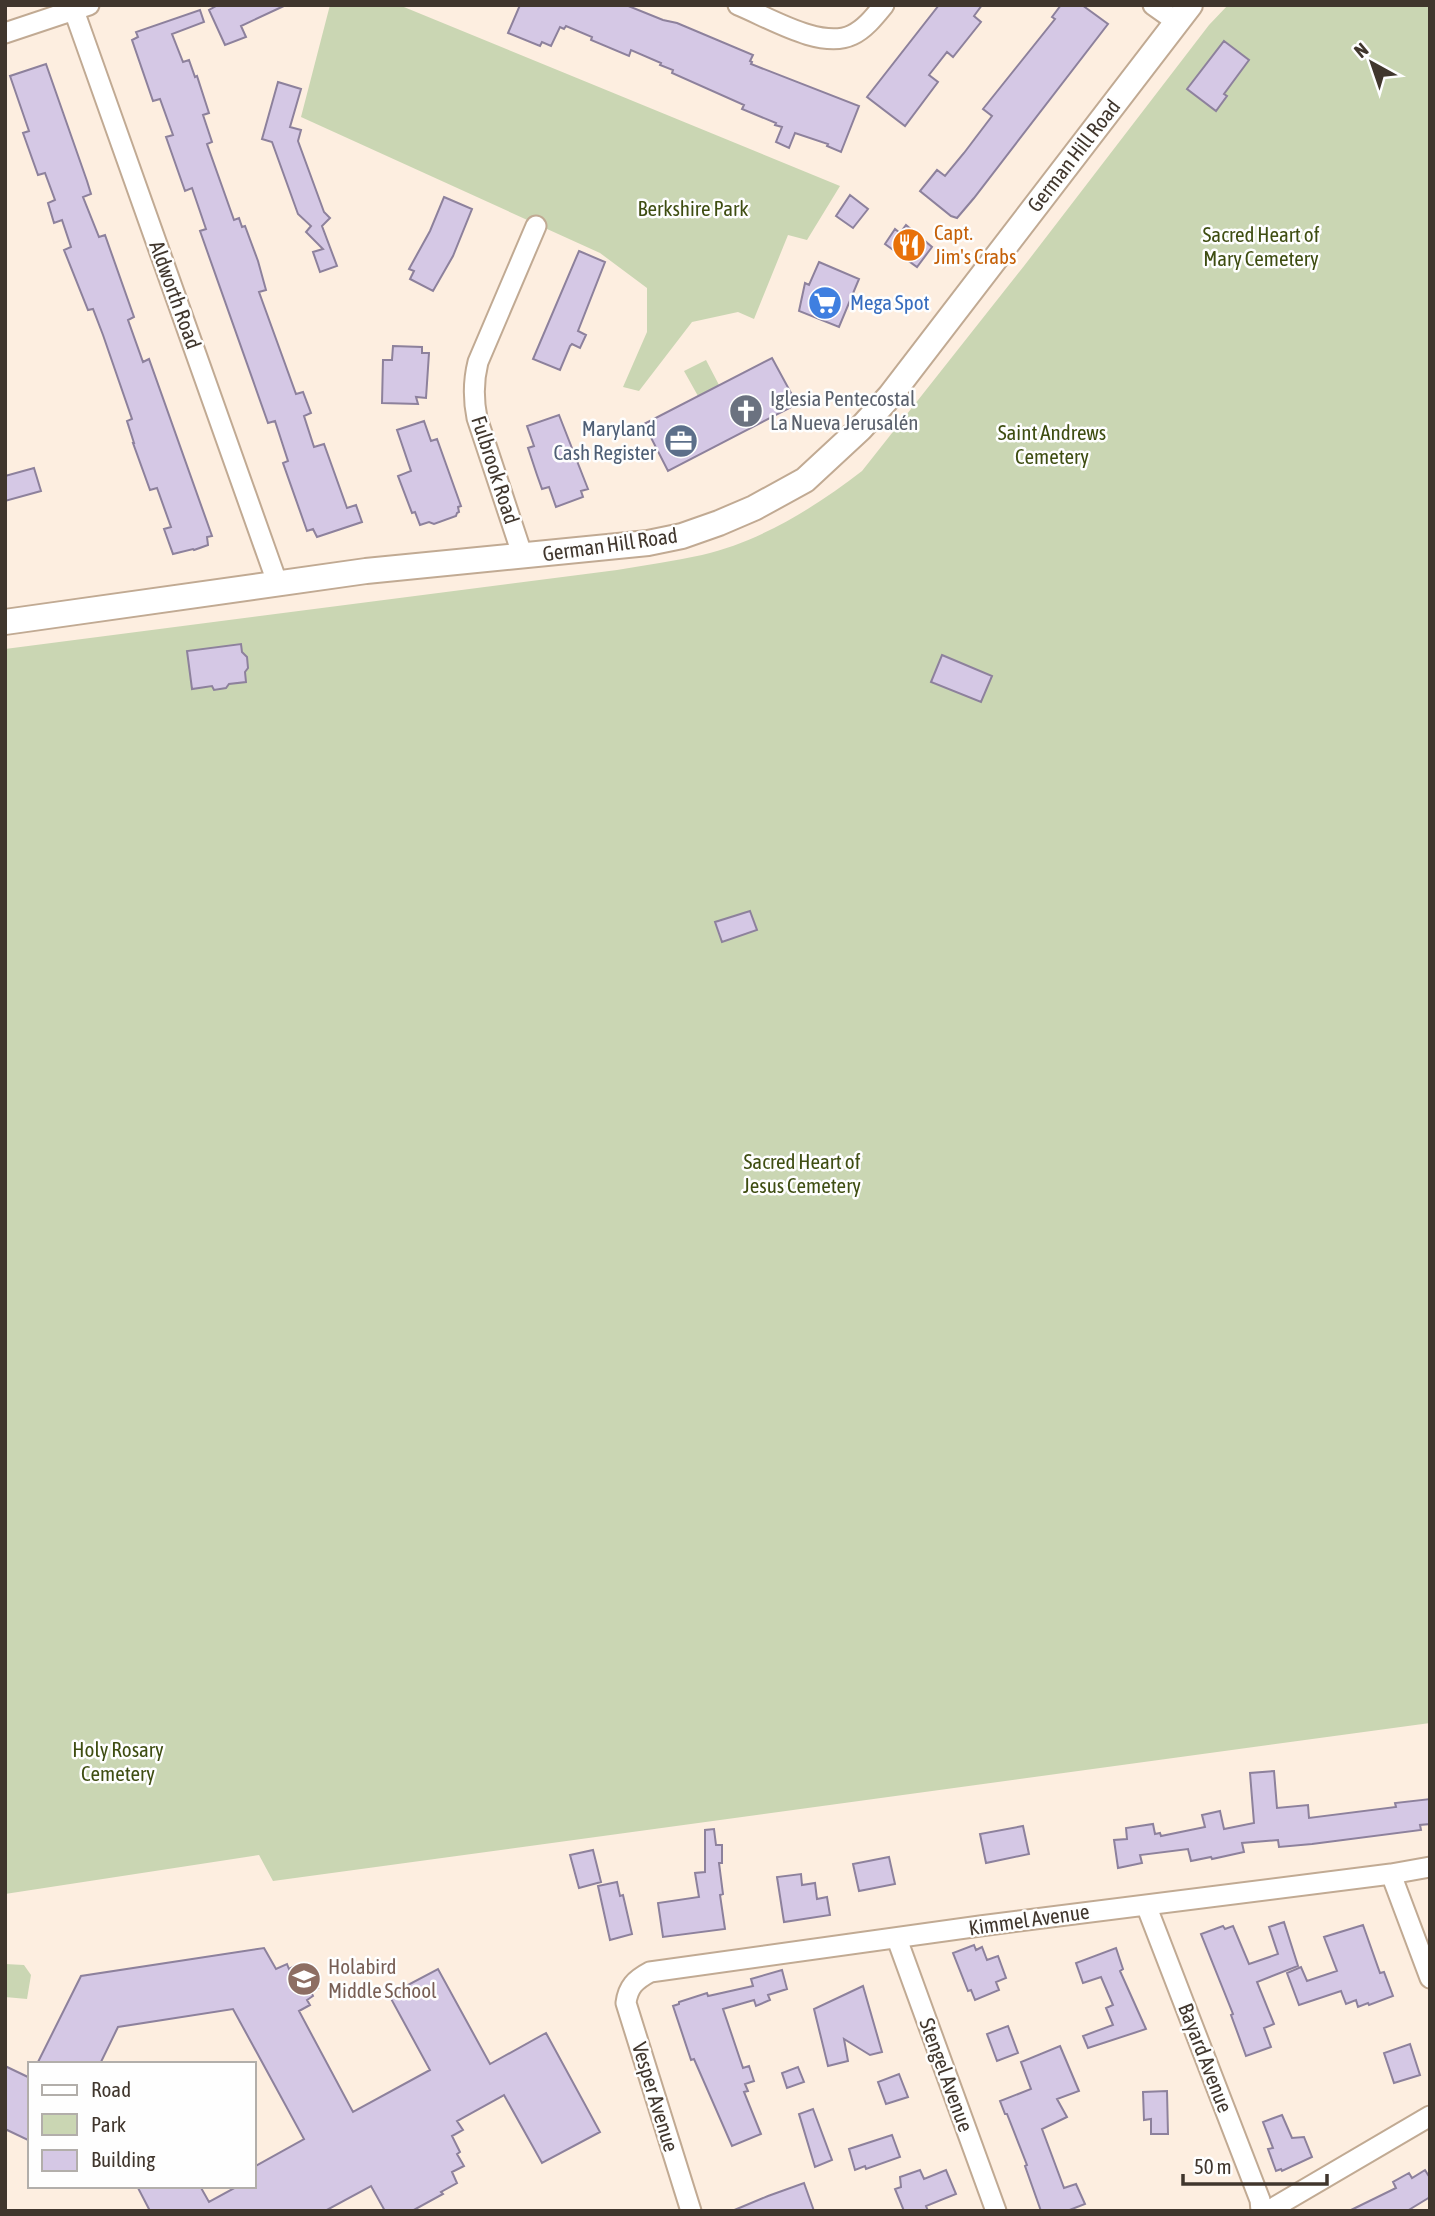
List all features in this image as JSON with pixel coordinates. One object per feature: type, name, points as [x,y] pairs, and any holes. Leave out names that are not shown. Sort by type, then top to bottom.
[{"type":"street","points":[[738,5],[792,29],[818,38],[834,40],[852,35],[871,21],[884,5]]},
{"type":"street","points":[[1153,5],[1183,14]]},
{"type":"street","points":[[5,33],[78,7]]},
{"type":"street","name":"Aldworth Road","points":[[78,7],[278,585]]},
{"type":"street","name":"German Hill Road","points":[[5,622],[386,569],[648,543],[681,536],[754,508],[806,480],[860,429],[890,396],[1183,14]]},
{"type":"street","name":"Fulbrook Road","points":[[523,557],[477,418],[474,379],[478,362],[536,226]]},
{"type":"street","name":"Kimmel Avenue","points":[[632,1984],[650,1972],[661,1969],[1430,1867]]},
{"type":"street","points":[[1391,1874],[1430,1978]]},
{"type":"street","name":"Bayard Avenue","points":[[1146,1905],[1262,2211]]},
{"type":"street","name":"Stengel Avenue","points":[[897,1939],[996,2211]]},
{"type":"street","name":"Vesper Avenue","points":[[632,1984],[627,1995],[629,2015],[691,2211]]},
{"type":"street","points":[[1268,2211],[1430,2116]]},
{"type":"green space","name":"Berkshire Park","points":[[330,5],[399,5],[840,186],[807,240],[788,235],[754,319],[738,312],[692,322],[639,391],[623,387],[647,332],[647,288],[600,253],[301,117]]},
{"type":"green space","name":"Sacred Heart of Jesus Cemetery","points":[[1228,5],[1430,5],[1430,1723],[273,1881],[259,1855],[5,1894],[5,649],[617,570],[724,549],[786,522],[862,471],[1209,25]]},
{"type":"green space","points":[[706,360],[719,385],[698,396],[684,371]]},
{"type":"green space","points":[[5,1964],[24,1965],[31,1975],[27,1999],[5,1997]]},
{"type":"building","points":[[218,5],[286,5],[241,26],[246,37],[225,45],[209,10]]},
{"type":"building","points":[[520,5],[626,5],[753,55],[751,64],[859,106],[841,152],[827,146],[828,144],[795,133],[789,148],[776,142],[782,127],[775,125],[776,123],[742,109],[744,105],[672,73],[673,70],[660,65],[661,63],[631,50],[629,56],[566,26],[564,29],[560,27],[551,46],[542,42],[540,46],[508,33]]},
{"type":"building","points":[[939,5],[982,5],[974,16],[981,22],[953,57],[947,52],[929,75],[938,82],[905,126],[867,97]]},
{"type":"building","points":[[1061,5],[1082,5],[1108,24],[974,198],[957,218],[951,216],[920,191],[937,170],[945,176],[964,153],[992,116],[983,109],[1055,19],[1052,17]]},
{"type":"building","points":[[200,10],[204,22],[172,34],[183,62],[189,60],[195,77],[197,76],[209,113],[203,115],[212,142],[207,144],[234,220],[239,218],[242,227],[245,226],[258,261],[266,290],[259,292],[296,394],[303,392],[311,413],[304,416],[314,447],[324,444],[347,508],[356,505],[362,522],[317,537],[313,529],[307,531],[283,463],[288,461],[275,421],[268,423],[200,231],[206,229],[192,188],[185,191],[166,137],[173,135],[160,99],[153,101],[132,40],[138,37],[136,32]]},
{"type":"building","points":[[1224,41],[1249,60],[1224,94],[1227,96],[1216,111],[1187,89]]},
{"type":"building","points":[[46,64],[91,194],[83,197],[99,237],[105,235],[134,317],[128,320],[143,362],[149,359],[212,536],[207,537],[208,545],[194,550],[173,554],[164,529],[171,527],[157,488],[150,490],[133,443],[127,421],[132,419],[103,335],[93,309],[88,310],[64,250],[71,247],[62,220],[54,223],[48,203],[55,200],[45,173],[38,175],[23,133],[29,131],[10,76]]},
{"type":"building","points":[[278,82],[301,89],[290,127],[301,130],[298,141],[324,212],[330,218],[322,226],[337,266],[320,272],[313,252],[323,249],[306,232],[311,226],[298,214],[272,142],[262,139]]},
{"type":"building","points":[[850,195],[868,209],[853,228],[836,216]]},
{"type":"building","points":[[444,197],[472,209],[453,256],[433,291],[410,279],[414,271],[409,269],[430,231]]},
{"type":"building","name":"Capt. Jim's Crabs","points":[[906,225],[932,247],[917,267],[885,244],[895,229],[900,233]]},
{"type":"building","points":[[579,251],[605,262],[578,331],[586,335],[580,348],[572,344],[570,346],[560,370],[533,359]]},
{"type":"building","name":"Mega Spot","points":[[819,262],[859,279],[839,327],[799,311],[805,283],[809,285]]},
{"type":"building","points":[[393,346],[422,347],[422,353],[429,353],[426,398],[416,397],[418,404],[382,403],[383,360],[392,360]]},
{"type":"building","points":[[772,358],[797,404],[668,471],[644,424]]},
{"type":"building","points":[[559,415],[588,489],[581,491],[583,497],[556,507],[549,487],[542,489],[528,448],[534,446],[527,426]]},
{"type":"building","points":[[424,421],[431,441],[437,439],[461,506],[458,507],[456,516],[434,524],[429,522],[420,525],[415,512],[412,513],[398,476],[411,471],[397,430]]},
{"type":"building","points":[[34,468],[41,491],[5,501],[5,476]]},
{"type":"building","points":[[241,644],[242,652],[247,657],[246,682],[229,684],[226,688],[214,690],[212,686],[192,689],[187,651]]},
{"type":"building","points":[[942,655],[992,676],[981,702],[931,682]]},
{"type":"building","points":[[750,911],[757,930],[722,942],[715,922]]},
{"type":"building","points":[[1274,1771],[1277,1808],[1308,1805],[1309,1818],[1396,1807],[1395,1803],[1430,1799],[1430,1824],[1420,1825],[1421,1830],[1312,1844],[1279,1847],[1278,1840],[1242,1843],[1244,1852],[1212,1859],[1191,1861],[1188,1849],[1140,1855],[1142,1863],[1118,1868],[1114,1840],[1127,1839],[1126,1828],[1153,1824],[1155,1834],[1160,1833],[1161,1836],[1205,1827],[1202,1815],[1220,1811],[1224,1829],[1254,1823],[1250,1773]]},
{"type":"building","points":[[1023,1826],[1029,1854],[986,1863],[980,1834]]},
{"type":"building","points":[[714,1829],[716,1845],[722,1845],[722,1863],[719,1863],[723,1894],[720,1895],[725,1929],[663,1937],[658,1903],[699,1897],[695,1873],[705,1872],[705,1830]]},
{"type":"building","points":[[593,1850],[601,1882],[579,1888],[570,1855]]},
{"type":"building","points":[[889,1857],[895,1884],[859,1891],[853,1864]]},
{"type":"building","points":[[801,1874],[802,1885],[815,1883],[817,1899],[827,1897],[830,1915],[784,1922],[777,1877]]},
{"type":"building","points":[[617,1882],[620,1896],[623,1895],[632,1934],[610,1940],[598,1886]]},
{"type":"building","points":[[1284,1922],[1298,1966],[1257,1982],[1274,2024],[1264,2028],[1271,2047],[1246,2056],[1231,2015],[1233,2014],[1201,1934],[1223,1926],[1225,1929],[1233,1926],[1249,1964],[1278,1954],[1269,1927]]},
{"type":"building","points":[[1363,1925],[1380,1973],[1384,1972],[1393,1996],[1358,2007],[1356,2000],[1346,2004],[1341,1991],[1299,2005],[1287,1973],[1301,1967],[1307,1981],[1337,1971],[1324,1937]]},
{"type":"building","points":[[974,1945],[976,1950],[982,1947],[987,1960],[998,1956],[1006,1978],[996,1982],[999,1990],[975,2000],[971,1990],[968,1991],[953,1953]]},
{"type":"building","points":[[264,1948],[276,1969],[287,1964],[289,1969],[297,1965],[299,1970],[306,1965],[318,1988],[311,1992],[313,1996],[307,2000],[310,2005],[299,2011],[353,2112],[430,2070],[389,1995],[438,1969],[490,2064],[546,2033],[600,2132],[542,2163],[504,2095],[457,2121],[463,2130],[452,2136],[464,2166],[452,2172],[457,2183],[412,2211],[385,2211],[371,2186],[325,2211],[150,2211],[138,2188],[201,2188],[209,2202],[234,2188],[256,2188],[256,2166],[304,2139],[233,2009],[118,2027],[101,2062],[38,2062],[81,1976]]},
{"type":"building","points":[[1116,1948],[1123,1969],[1120,1971],[1146,2029],[1088,2048],[1083,2036],[1113,2025],[1106,2008],[1113,2005],[1101,1977],[1083,1983],[1076,1963]]},
{"type":"building","points":[[782,1970],[787,1989],[768,1995],[770,2000],[756,2006],[754,2000],[723,2009],[743,2068],[749,2066],[754,2081],[745,2084],[748,2091],[744,2092],[761,2134],[732,2146],[694,2059],[691,2060],[673,2006],[707,1993],[708,1996],[753,1986],[751,1979]]},
{"type":"building","points":[[863,1986],[882,2052],[870,2055],[844,2039],[848,2061],[828,2066],[814,2009]]},
{"type":"building","points":[[1008,2026],[1018,2053],[997,2061],[987,2034]]},
{"type":"building","points":[[1410,2044],[1420,2075],[1394,2083],[1384,2053]]},
{"type":"building","points":[[1060,2046],[1079,2091],[1057,2099],[1067,2117],[1042,2129],[1064,2188],[1076,2184],[1085,2204],[1067,2211],[1041,2211],[1025,2166],[1027,2165],[1000,2101],[1031,2089],[1021,2062]]},
{"type":"building","points":[[5,2066],[28,2077],[28,2140],[5,2129]]},
{"type":"building","points":[[798,2067],[804,2082],[787,2088],[782,2073]]},
{"type":"building","points":[[899,2074],[908,2097],[886,2104],[878,2082]]},
{"type":"building","points":[[1167,2091],[1168,2134],[1151,2134],[1151,2119],[1144,2120],[1143,2092]]},
{"type":"building","points":[[813,2109],[832,2160],[815,2167],[799,2114]]},
{"type":"building","points":[[1282,2115],[1292,2138],[1304,2137],[1312,2157],[1282,2171],[1276,2171],[1268,2149],[1273,2148],[1263,2122]]},
{"type":"building","points":[[892,2135],[900,2157],[855,2170],[849,2149]]},
{"type":"building","points":[[920,2170],[924,2179],[946,2170],[956,2194],[926,2206],[928,2211],[904,2211],[895,2189],[901,2187],[900,2177]]},
{"type":"building","points":[[1425,2170],[1430,2178],[1430,2197],[1407,2211],[1349,2211],[1396,2188],[1393,2182],[1409,2173],[1412,2178]]},
{"type":"building","points":[[804,2183],[814,2211],[732,2211],[768,2196]]},
{"type":"place","name":"Capt. Jim's Crabs","points":[[909,245]]},
{"type":"place","name":"Mega Spot","points":[[825,303]]},
{"type":"place","name":"Iglesia Pentecostal La Nueva Jerusalén","points":[[746,411]]},
{"type":"place","name":"Maryland Cash Register","points":[[681,441]]},
{"type":"place","name":"Holabird Middle School","points":[[304,1979]]},
{"type":"park label","name":"Sacred Heart of Mary Cemetery","points":[[1261,247]]},
{"type":"park label","name":"Saint Andrews Cemetery","points":[[1052,445]]},
{"type":"park label","name":"Holy Rosary Cemetery","points":[[118,1762]]}]
